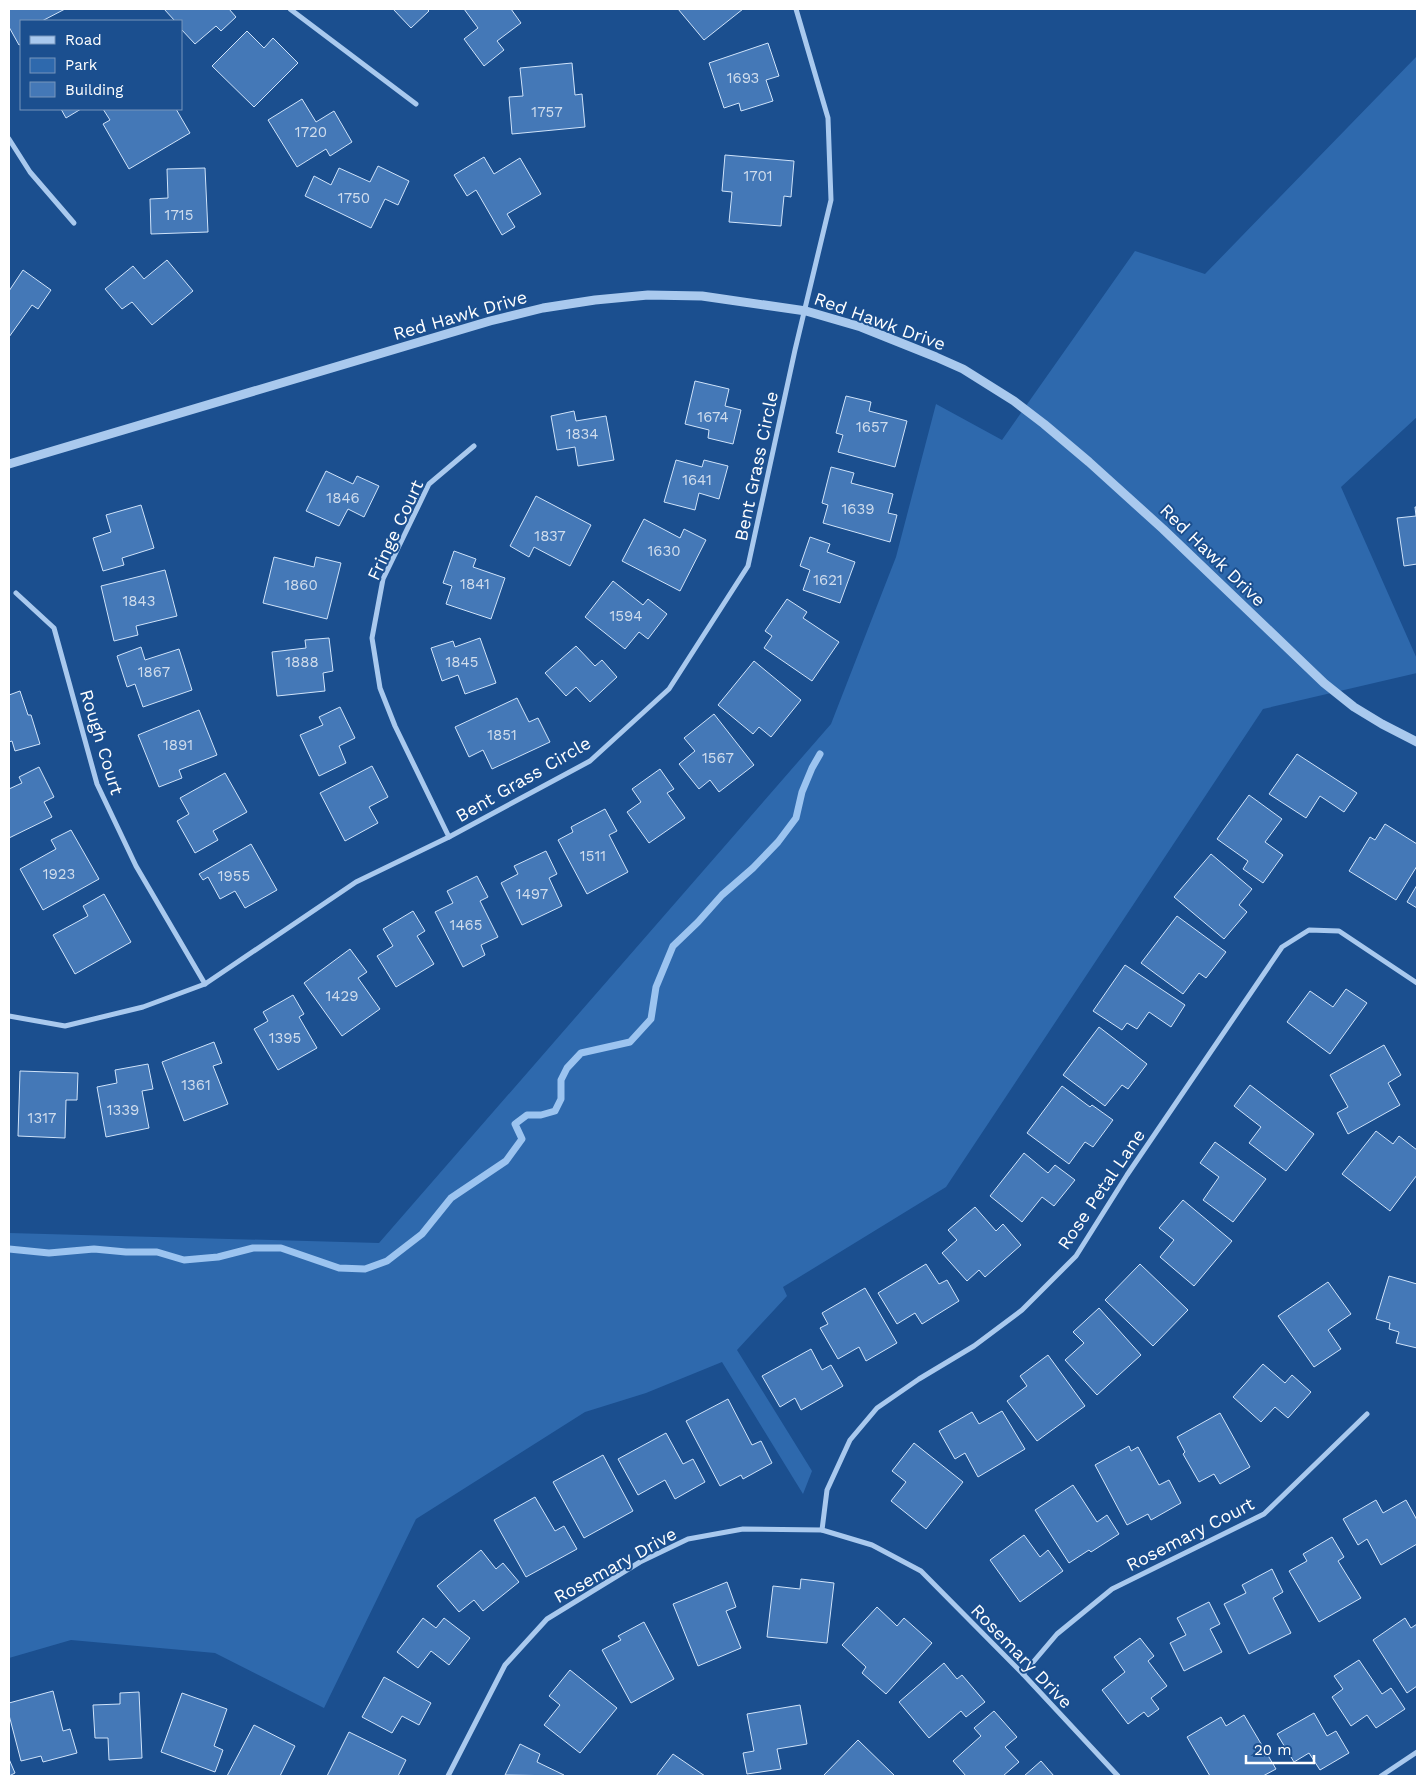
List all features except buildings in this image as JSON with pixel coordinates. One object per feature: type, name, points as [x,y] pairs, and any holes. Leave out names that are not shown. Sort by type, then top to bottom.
[{"type":"street","points":[[290,9],[416,104]]},
{"type":"street","name":"Bent Grass Circle","points":[[9,1016],[65,1026],[143,1007],[205,984],[356,882],[449,837],[590,761],[669,689],[748,566],[831,200],[828,118],[796,9]]},
{"type":"street","points":[[9,139],[30,172],[74,223]]},
{"type":"street","name":"Red Hawk Drive","points":[[9,464],[481,324],[543,308],[595,300],[648,295],[702,296],[806,310],[893,339],[963,369],[1014,401],[1089,462],[1163,529],[1324,684],[1354,707],[1417,742]]},
{"type":"street","name":"Fringe Court","points":[[449,837],[395,726],[380,688],[372,638],[383,579],[429,484],[474,446]]},
{"type":"street","name":"Rough Court","points":[[16,593],[54,628],[97,784],[136,866],[205,984]]},
{"type":"street","name":"Rose Petal Lane","points":[[822,1530],[827,1490],[850,1440],[877,1408],[919,1379],[974,1346],[1022,1310],[1076,1256],[1126,1175],[1282,947],[1309,930],[1339,931],[1417,983]]},
{"type":"street","name":"Rosemary Court","points":[[1023,1674],[1057,1634],[1112,1589],[1264,1514],[1367,1414]]},
{"type":"street","name":"Rosemary Drive","points":[[448,1776],[505,1665],[547,1618],[640,1562],[688,1539],[743,1529],[822,1530],[872,1545],[921,1571],[1023,1674],[1118,1776]]},
{"type":"street","points":[[1380,1776],[1417,1752]]},
{"type":"green space","points":[[1417,56],[1417,417],[1341,487],[1417,659],[1417,673],[1263,709],[946,1187],[783,1287],[787,1296],[737,1350],[812,1471],[803,1494],[722,1362],[646,1393],[585,1412],[416,1519],[324,1708],[215,1653],[71,1640],[9,1658],[9,1233],[379,1243],[831,724],[896,557],[936,404],[1002,440],[1135,251],[1205,274]]},
{"type":"waterway","points":[[9,1249],[49,1253],[94,1249],[157,1252],[184,1260],[218,1257],[253,1248],[281,1248],[339,1268],[365,1269],[387,1261],[422,1234],[451,1198],[506,1161],[522,1139],[515,1124],[527,1115],[541,1115],[555,1111],[561,1099],[561,1080],[567,1068],[581,1053],[630,1042],[651,1019],[656,987],[673,946],[722,895],[753,868],[778,842],[796,818],[802,792],[820,754]]}]
